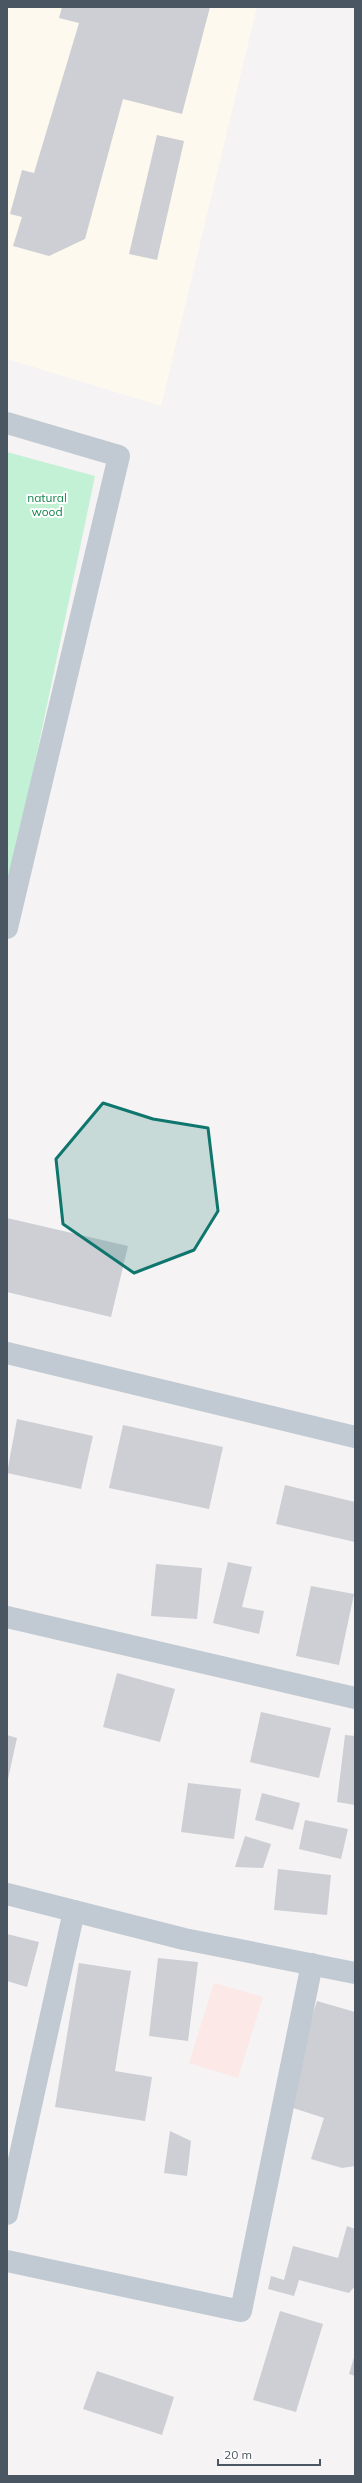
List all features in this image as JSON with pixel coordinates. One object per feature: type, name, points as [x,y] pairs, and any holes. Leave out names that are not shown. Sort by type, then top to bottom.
[{"type":"street","points":[[7,423],[120,456],[7,928]]},
{"type":"street","points":[[7,1353],[355,1437]]},
{"type":"street","points":[[7,1617],[355,1698]]},
{"type":"street","points":[[7,1894],[184,1939],[355,1973]]},
{"type":"street","points":[[7,2214],[74,1911]]},
{"type":"street","points":[[7,2261],[241,2311],[312,1964]]},
{"type":"highlighted area","points":[[103,1103],[153,1119],[208,1128],[218,1211],[194,1250],[134,1273],[63,1224],[56,1159]]},
{"type":"shaded area","points":[[7,7],[257,7],[161,406],[7,359]]},
{"type":"shaded area","points":[[214,1983],[263,1997],[238,2078],[189,2063]]},
{"type":"green space","name":"natural wood","points":[[7,452],[95,476],[7,896]]},
{"type":"building","points":[[62,7],[210,7],[182,114],[123,99],[85,239],[49,256],[13,246],[22,217],[10,214],[22,170],[34,173],[79,23],[59,18]]},
{"type":"building","points":[[157,135],[184,141],[157,260],[129,254]]},
{"type":"building","points":[[7,1218],[128,1246],[111,1317],[7,1292]]},
{"type":"building","points":[[17,1419],[93,1436],[81,1489],[7,1473]]},
{"type":"building","points":[[123,1425],[223,1447],[209,1509],[109,1488]]},
{"type":"building","points":[[285,1485],[355,1502],[355,1542],[276,1524]]},
{"type":"building","points":[[228,1562],[252,1567],[242,1607],[264,1611],[259,1634],[213,1623]]},
{"type":"building","points":[[156,1564],[202,1568],[197,1619],[151,1616]]},
{"type":"building","points":[[311,1586],[354,1594],[339,1665],[296,1656]]},
{"type":"building","points":[[117,1673],[175,1689],[160,1742],[103,1727]]},
{"type":"building","points":[[261,1712],[331,1728],[319,1778],[250,1762]]},
{"type":"building","points":[[7,1735],[17,1738],[8,1779],[7,1779]]},
{"type":"building","points":[[345,1735],[355,1736],[355,1805],[337,1802]]},
{"type":"building","points":[[188,1783],[241,1789],[234,1839],[181,1832]]},
{"type":"building","points":[[262,1793],[300,1803],[293,1830],[255,1820]]},
{"type":"building","points":[[305,1820],[348,1829],[341,1859],[299,1849]]},
{"type":"building","points":[[245,1836],[271,1844],[263,1868],[235,1867]]},
{"type":"building","points":[[278,1869],[331,1875],[327,1915],[274,1910]]},
{"type":"building","points":[[7,1934],[39,1942],[27,1987],[7,1981]]},
{"type":"building","points":[[158,1958],[198,1962],[188,2041],[149,2036]]},
{"type":"building","points":[[79,1963],[131,1971],[115,2071],[152,2077],[145,2121],[55,2107]]},
{"type":"building","points":[[317,2001],[355,2012],[355,2166],[342,2168],[311,2159],[324,2118],[284,2105]]},
{"type":"building","points":[[170,2131],[191,2141],[187,2176],[164,2173]]},
{"type":"building","points":[[347,2226],[355,2229],[355,2286],[349,2293],[299,2280],[294,2296],[268,2289],[271,2276],[284,2280],[293,2246],[338,2258]]},
{"type":"building","points":[[280,2311],[323,2324],[296,2412],[253,2400]]},
{"type":"building","points":[[355,2354],[355,2376],[349,2374]]},
{"type":"building","points":[[97,2371],[174,2397],[162,2435],[83,2409]]}]
